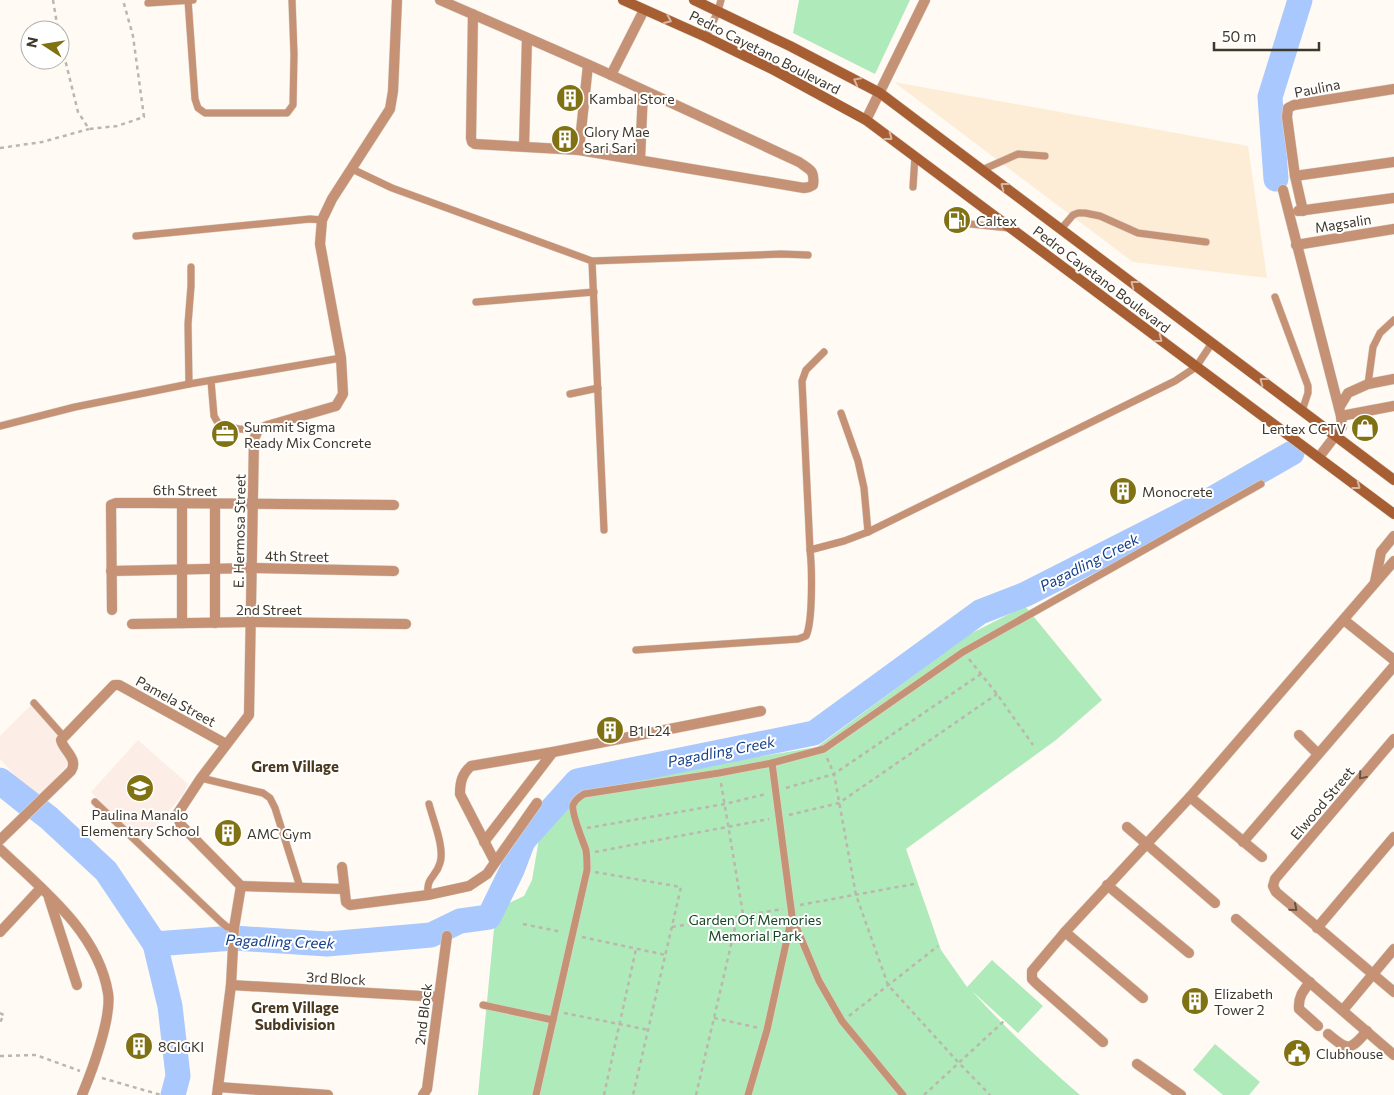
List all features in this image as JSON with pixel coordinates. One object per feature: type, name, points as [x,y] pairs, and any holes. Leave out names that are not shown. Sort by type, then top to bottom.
[{"type":"main road","name":"Pedro Cayetano Boulevard","points":[[624,0],[774,70],[866,120],[1394,514]]},
{"type":"main road","name":"Pedro Cayetano Boulevard","points":[[694,0],[790,46],[880,94],[1394,480]]},
{"type":"street","points":[[258,430],[336,406],[343,394],[341,358],[320,244],[322,220],[332,199],[390,109],[393,91],[397,0]]},
{"type":"street","points":[[440,0],[527,38],[611,75],[799,162],[812,171],[814,176],[813,185],[809,188],[804,188],[579,150],[475,144],[472,142],[472,14]]},
{"type":"street","points":[[866,120],[926,0]]},
{"type":"street","points":[[611,75],[644,10]]},
{"type":"street","points":[[524,146],[527,38]]},
{"type":"street","points":[[579,150],[588,65]]},
{"type":"street","name":"Paulina","points":[[1295,176],[1287,117],[1288,108],[1294,105],[1394,90]]},
{"type":"street","points":[[640,160],[643,91]]},
{"type":"street","points":[[1319,457],[1342,427],[1340,412],[1296,245],[1295,176],[1394,162]]},
{"type":"street","points":[[1283,190],[1297,211]]},
{"type":"street","points":[[1297,211],[1394,198]]},
{"type":"street","name":"Magsalin","points":[[1296,245],[1394,229]]},
{"type":"street","points":[[1340,412],[1348,393],[1368,384],[1394,379]]},
{"type":"street","points":[[1340,412],[1394,406]]},
{"type":"street","name":"E. Hermosa Street","points":[[241,886],[180,824],[178,818],[180,810],[201,778],[249,715],[254,440],[258,430]]},
{"type":"street","name":"6th Street","points":[[112,610],[111,505],[141,503],[394,505]]},
{"type":"street","points":[[182,504],[182,623]]},
{"type":"street","points":[[215,505],[215,623]]},
{"type":"street","points":[[1374,585],[1382,552],[1392,542]]},
{"type":"street","points":[[1103,1042],[1032,979],[1032,971],[1107,885],[1190,797],[1394,561]]},
{"type":"street","name":"4th Street","points":[[111,571],[252,568],[394,572]]},
{"type":"street","points":[[1344,620],[1394,660]]},
{"type":"street","name":"2nd Street","points":[[132,624],[251,622],[406,624]]},
{"type":"street","points":[[1243,842],[1394,666]]},
{"type":"street","name":"Pamela Street","points":[[64,737],[116,684],[226,744]]},
{"type":"street","points":[[495,862],[460,794],[464,772],[471,766],[553,752],[761,711]]},
{"type":"street","points":[[1299,736],[1318,754]]},
{"type":"street","points":[[0,840],[74,767],[73,760],[61,741],[64,737]]},
{"type":"street","name":"Elwood Street","points":[[1317,928],[1276,892],[1273,886],[1275,879],[1394,739]]},
{"type":"street","points":[[484,842],[553,752]]},
{"type":"street","points":[[1190,797],[1262,858]]},
{"type":"street","points":[[342,867],[346,902],[350,906],[428,895],[469,886],[487,874],[537,803]]},
{"type":"street","points":[[1127,826],[1215,903]]},
{"type":"street","points":[[1394,837],[1317,928],[1394,992]]},
{"type":"street","points":[[0,849],[74,923],[90,946],[102,973],[108,994],[107,1013],[100,1042],[82,1095]]},
{"type":"street","points":[[1107,885],[1188,953]]},
{"type":"street","points":[[328,1095],[217,1091],[231,985],[234,930],[241,886],[344,889]]},
{"type":"street","points":[[0,932],[44,891]]},
{"type":"street","points":[[44,891],[77,986]]},
{"type":"street","points":[[1236,919],[1394,1055]]},
{"type":"street","points":[[1065,932],[1143,998]]},
{"type":"street","name":"2nd Block","points":[[423,1095],[427,1089],[447,936]]},
{"type":"street","points":[[1342,1010],[1394,948]]},
{"type":"street","points":[[1310,982],[1301,993],[1298,1001],[1299,1009],[1318,1026]]},
{"type":"street","name":"3rd Block","points":[[231,985],[439,997]]},
{"type":"street","points":[[1328,1034],[1340,1045],[1347,1048],[1354,1046],[1367,1031]]},
{"type":"street","points":[[1137,1064],[1181,1095]]},
{"type":"lane","points":[[188,0],[195,100],[198,108],[205,113],[287,113],[293,106],[292,0]]},
{"type":"lane","points":[[148,3],[193,0]]},
{"type":"lane","points":[[706,37],[721,0]]},
{"type":"lane","points":[[982,170],[1018,154],[1045,156]]},
{"type":"lane","points":[[913,187],[915,156]]},
{"type":"lane","points":[[352,169],[392,188],[592,261],[781,254],[808,255]]},
{"type":"lane","points":[[1061,229],[1073,215],[1085,213],[1100,216],[1138,233],[1206,242]]},
{"type":"lane","points":[[951,218],[961,223],[1012,228]]},
{"type":"lane","points":[[136,236],[310,219],[322,220]]},
{"type":"lane","points":[[592,261],[604,530]]},
{"type":"lane","points":[[189,384],[188,324],[191,267]]},
{"type":"lane","points":[[476,302],[594,292]]},
{"type":"lane","points":[[1275,297],[1308,386],[1302,411]]},
{"type":"lane","points":[[1368,384],[1372,347],[1380,333],[1394,320]]},
{"type":"lane","points":[[810,550],[868,532],[1175,381],[1196,367],[1212,342]]},
{"type":"lane","points":[[636,650],[798,639],[806,636],[812,563],[802,381],[806,370],[824,352]]},
{"type":"lane","points":[[0,426],[76,407],[189,384],[341,358]]},
{"type":"lane","points":[[210,381],[214,416],[218,424],[258,430]]},
{"type":"lane","points":[[570,394],[598,388]]},
{"type":"lane","points":[[841,413],[858,461],[864,488],[868,532]]},
{"type":"lane","points":[[536,1095],[587,870],[587,853],[572,812],[577,799],[584,794],[719,773],[772,763],[824,749],[963,652],[1261,484]]},
{"type":"lane","points":[[34,703],[64,737]]},
{"type":"lane","points":[[772,763],[792,916],[819,980],[842,1021],[903,1095]]},
{"type":"lane","points":[[201,778],[263,793],[270,798],[275,808],[300,887]]},
{"type":"lane","points":[[95,802],[220,921],[234,930]]},
{"type":"lane","points":[[428,895],[427,886],[440,864],[442,853],[429,804]]},
{"type":"lane","points":[[748,1095],[767,1030],[792,916]]},
{"type":"lane","points":[[483,1005],[553,1020]]},
{"type":"path","points":[[53,0],[56,20]]},
{"type":"path","points":[[0,148],[42,142],[89,129],[117,126],[144,117],[133,36],[123,0]]},
{"type":"path","points":[[68,70],[78,112],[89,129]]},
{"type":"path","points":[[963,652],[998,694],[1033,745]]},
{"type":"path","points":[[580,830],[725,804],[834,774],[981,674]]},
{"type":"path","points":[[587,853],[729,827],[839,803],[998,694]]},
{"type":"path","points":[[824,749],[834,774],[856,894],[888,984],[990,1095]]},
{"type":"path","points":[[719,773],[743,914]]},
{"type":"path","points":[[587,870],[681,887],[633,1095]]},
{"type":"path","points":[[696,1095],[738,915]]},
{"type":"path","points":[[523,924],[666,956]]},
{"type":"path","points":[[842,1021],[938,946]]},
{"type":"path","points":[[604,1095],[636,949]]},
{"type":"path","points":[[555,1011],[649,1030]]},
{"type":"path","points":[[0,1013],[4,1015],[0,1022]]},
{"type":"path","points":[[714,1018],[767,1030]]},
{"type":"path","points":[[924,1095],[1004,1021]]},
{"type":"shaded area","points":[[894,82],[1248,146],[1267,278],[1133,262]]},
{"type":"shaded area","name":"Paulina Manalo Elementary School","points":[[31,705],[59,737],[55,742],[69,763],[36,799],[0,759],[0,736]]},
{"type":"shaded area","name":"Paulina Manalo Elementary School","points":[[138,740],[188,784],[183,795],[140,843],[91,792]]},
{"type":"green space","points":[[799,0],[910,0],[875,74],[793,33]]},
{"type":"green space","name":"Garden Of Memories Memorial Park","points":[[1025,606],[1102,700],[1056,740],[906,849],[941,950],[967,987],[992,960],[1043,1006],[1018,1033],[972,991],[1051,1070],[1080,1095],[478,1095],[495,918],[509,903],[524,896],[532,880],[539,839],[553,820],[588,786],[817,747],[970,634]]},
{"type":"green space","points":[[1215,1044],[1260,1082],[1249,1095],[1223,1095],[1193,1070]]},
{"type":"water","points":[[0,770],[33,799],[20,814],[0,798]]},
{"type":"waterway","name":"Pagadling Creek","points":[[1276,179],[1270,97],[1300,0]]},
{"type":"waterway","name":"Pagadling Creek","points":[[155,944],[233,938],[327,944],[431,935],[460,921],[489,917],[512,870],[523,841],[577,781],[814,733],[980,612],[1026,594],[1203,504],[1292,453]]},
{"type":"waterway","points":[[0,780],[49,818],[106,871],[155,944],[170,1006],[178,1076],[173,1095]]},
{"type":"place","name":"Kambal Store","points":[[570,98]]},
{"type":"place","name":"Glory Mae Sari Sari","points":[[565,139]]},
{"type":"place","name":"Caltex","points":[[957,220]]},
{"type":"place","name":"Lentex CCTV","points":[[1365,428]]},
{"type":"place","name":"Summit Sigma Ready Mix Concrete","points":[[225,434]]},
{"type":"place","name":"Monocrete","points":[[1123,491]]},
{"type":"place","name":"B1 L24","points":[[610,730]]},
{"type":"place","name":"Paulina Manalo Elementary School","points":[[140,788]]},
{"type":"place","name":"AMC Gym","points":[[228,833]]},
{"type":"place","name":"Elizabeth Tower 2","points":[[1195,1001]]},
{"type":"place","name":"8GIGKI","points":[[139,1046]]},
{"type":"place","name":"Clubhouse","points":[[1297,1053]]},
{"type":"district","name":"Grem Village","points":[[295,766]]},
{"type":"district","name":"Grem Village Subdivision","points":[[295,1016]]}]
